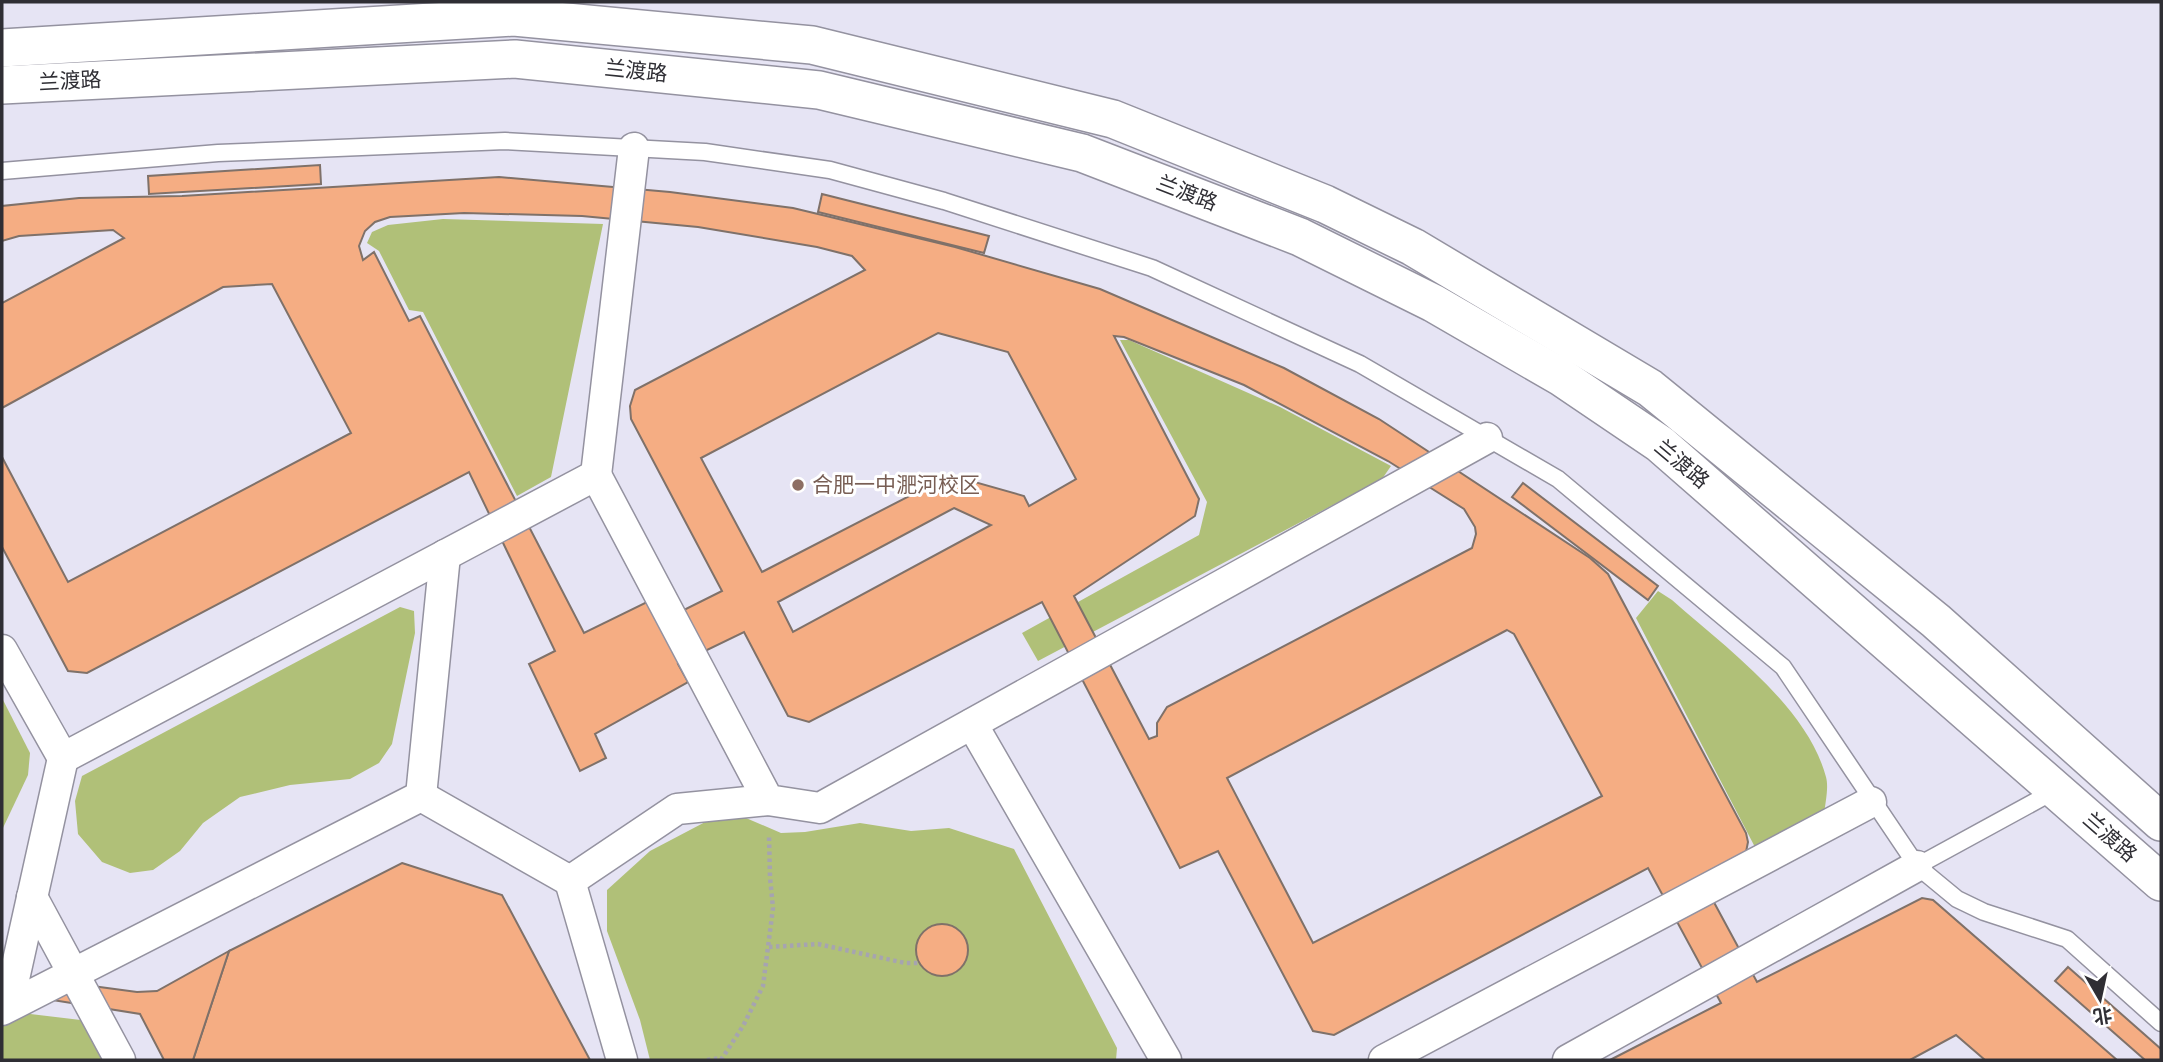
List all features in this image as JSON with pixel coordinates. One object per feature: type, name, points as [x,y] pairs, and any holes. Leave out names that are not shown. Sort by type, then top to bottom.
[{"type":"street","name":"兰渡路","points":[[2,48],[514,17],[811,45],[1113,119],[1325,204],[1413,247],[1650,388],[1936,621],[2161,822]]},
{"type":"street","name":"兰渡路","points":[[2,85],[515,59],[819,90],[1082,153],[1300,237],[1433,303],[1561,377],[1660,444],[2161,882]]},
{"type":"street","points":[[634,148],[596,475],[768,800]]},
{"type":"street","points":[[570,881],[677,809],[768,800],[820,808],[1487,438]]},
{"type":"street","points":[[63,758],[596,475]]},
{"type":"street","points":[[421,796],[445,555]]},
{"type":"street","points":[[2,650],[63,758],[32,897],[4,1004]]},
{"type":"street","points":[[972,724],[1166,1060]]},
{"type":"street","points":[[421,796],[570,881],[622,1060]]},
{"type":"street","points":[[4,1004],[74,973],[421,796]]},
{"type":"street","points":[[1384,1060],[1871,802]]},
{"type":"street","points":[[1568,1060],[1917,866]]},
{"type":"street","points":[[32,897],[120,1060]]},
{"type":"lane","points":[[2,171],[218,153],[505,141],[705,152],[830,170],[944,201],[1152,268],[1360,364],[1558,479],[1783,667],[1871,802],[1917,866],[1957,899],[1984,912],[2067,939],[2161,1023]]},
{"type":"lane","points":[[1917,866],[2056,790]]},
{"type":"path","points":[[707,1060],[721,1059],[743,1026],[763,986],[773,908],[768,800]]},
{"type":"path","points":[[769,947],[818,944],[905,963],[919,963]]},
{"type":"green space","points":[[443,219],[603,224],[551,477],[517,496],[423,312],[409,310],[379,251],[367,243],[372,232],[388,225]]},
{"type":"green space","points":[[1120,340],[1129,340],[1280,407],[1391,466],[1382,479],[1038,661],[1022,633],[1199,535],[1207,502]]},
{"type":"green space","points":[[1658,591],[1739,658],[1783,702],[1801,726],[1816,751],[1826,777],[1824,815],[1757,851],[1636,618]]},
{"type":"green space","points":[[400,607],[414,611],[415,633],[392,744],[379,763],[350,779],[290,785],[240,797],[203,823],[180,851],[153,870],[130,873],[102,862],[78,834],[75,801],[82,776]]},
{"type":"green space","points":[[2,698],[30,753],[28,775],[2,830]]},
{"type":"green space","points":[[739,815],[781,833],[860,823],[911,831],[949,828],[1014,849],[1117,1048],[1116,1060],[650,1060],[640,1020],[607,931],[607,890],[650,851],[709,820]]},
{"type":"green space","points":[[22,1013],[89,1021],[109,1060],[2,1060],[2,1024]]},
{"type":"building","points":[[320,165],[321,184],[149,194],[148,176]]},
{"type":"building","points":[[499,177],[670,192],[793,208],[955,247],[1100,289],[1284,368],[1379,419],[1590,558],[1608,574],[1746,833],[1746,852],[1703,882],[1757,982],[1922,898],[1933,900],[2117,1060],[1985,1060],[1956,1035],[1910,1060],[1610,1060],[1721,1003],[1648,868],[1334,1035],[1313,1031],[1218,851],[1180,868],[1042,602],[809,722],[788,716],[744,632],[678,664],[688,682],[595,734],[606,758],[580,771],[529,664],[555,651],[469,472],[87,673],[68,671],[2,547],[2,457],[68,582],[351,433],[272,284],[223,287],[2,408],[2,303],[124,238],[113,230],[19,236],[2,241],[2,206],[79,198],[182,196]],"holes":[[[464,213],[582,216],[698,227],[817,247],[852,256],[865,270],[635,390],[630,406],[631,419],[722,591],[658,623],[647,602],[584,633],[420,316],[409,321],[374,252],[363,260],[359,246],[365,231],[375,222],[390,217]],[[938,333],[1008,352],[1076,479],[1029,506],[1024,496],[950,475],[762,572],[701,458]],[[1114,336],[1124,337],[1244,385],[1388,461],[1464,509],[1475,527],[1476,534],[1472,548],[1167,707],[1157,723],[1157,736],[1149,739],[1074,596],[1195,516],[1199,499]],[[954,508],[991,525],[793,632],[778,602]],[[1507,630],[1514,634],[1602,796],[1313,943],[1227,778]]]},
{"type":"building","points":[[822,194],[989,236],[984,253],[818,212]]},
{"type":"building","points":[[1523,483],[1658,586],[1648,600],[1512,497]]},
{"type":"building","points":[[402,863],[502,895],[590,1060],[193,1060],[229,951]]},
{"type":"building","points":[[942,924],[961,931],[968,950],[961,969],[942,976],[923,969],[916,950],[923,931]]},
{"type":"building","points":[[229,951],[193,1060],[164,1060],[140,1014],[2,992],[2,974],[137,992],[157,991]]},
{"type":"building","points":[[2068,967],[2161,1049],[2161,1060],[2145,1060],[2055,981]]},
{"type":"place","name":"合肥一中淝河校区","points":[[798,485]]}]
